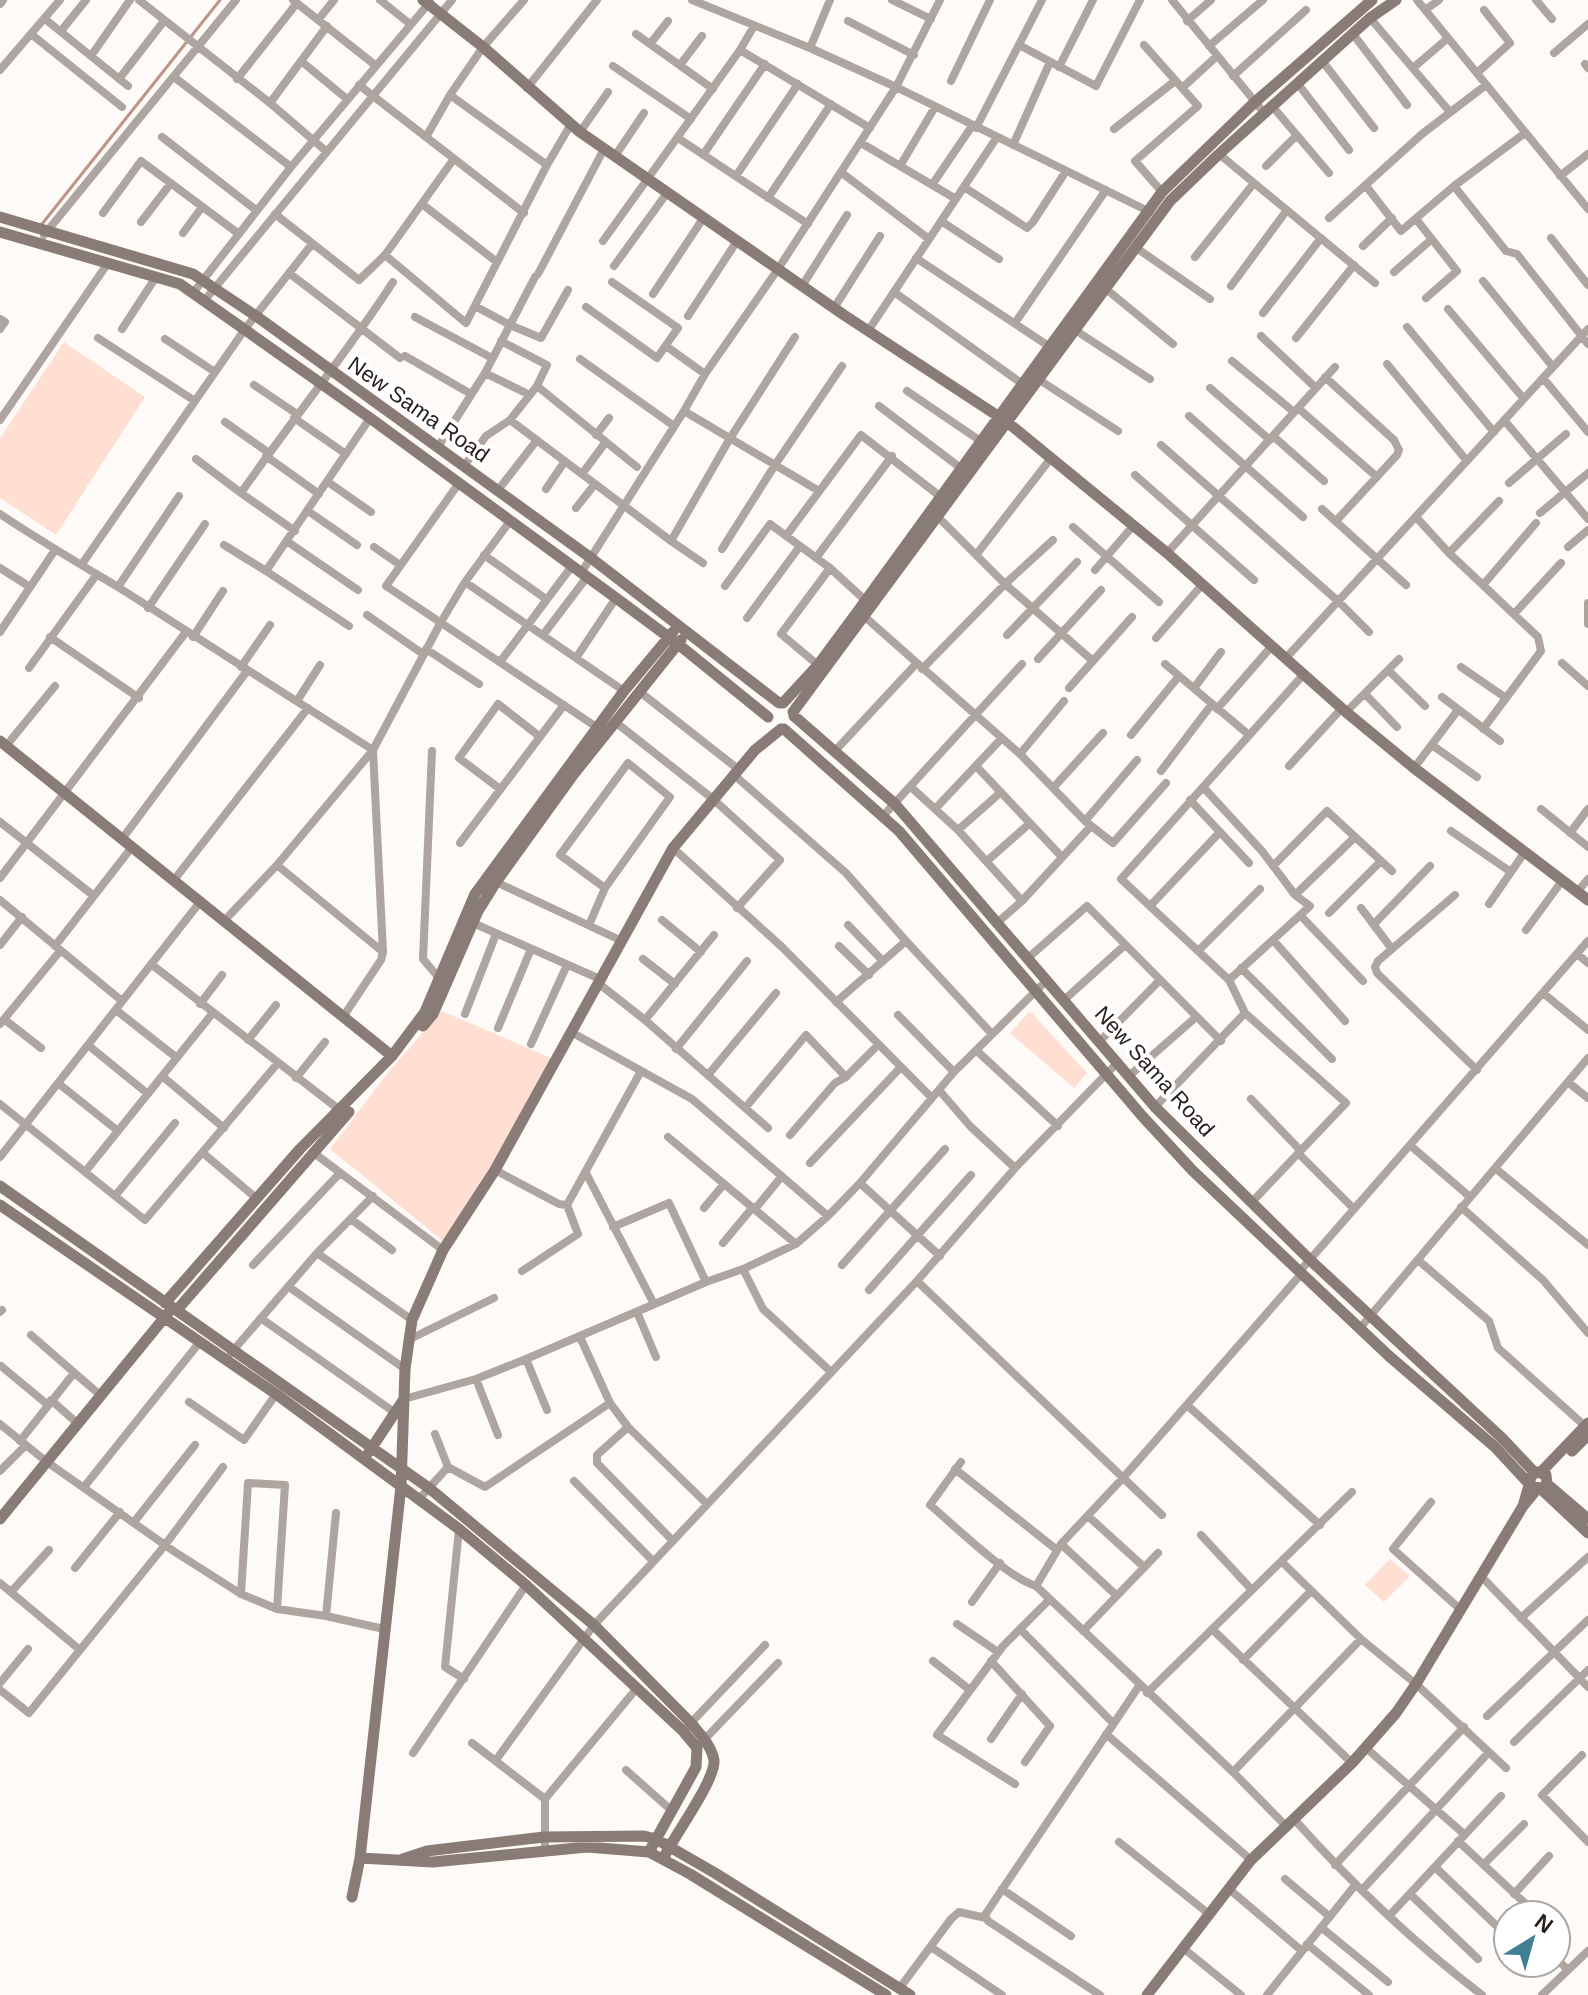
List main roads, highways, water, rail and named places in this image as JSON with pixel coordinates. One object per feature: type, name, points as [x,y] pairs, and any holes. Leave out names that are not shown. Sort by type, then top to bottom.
[{"type":"waterway","points":[[42,224],[220,0]]}]
